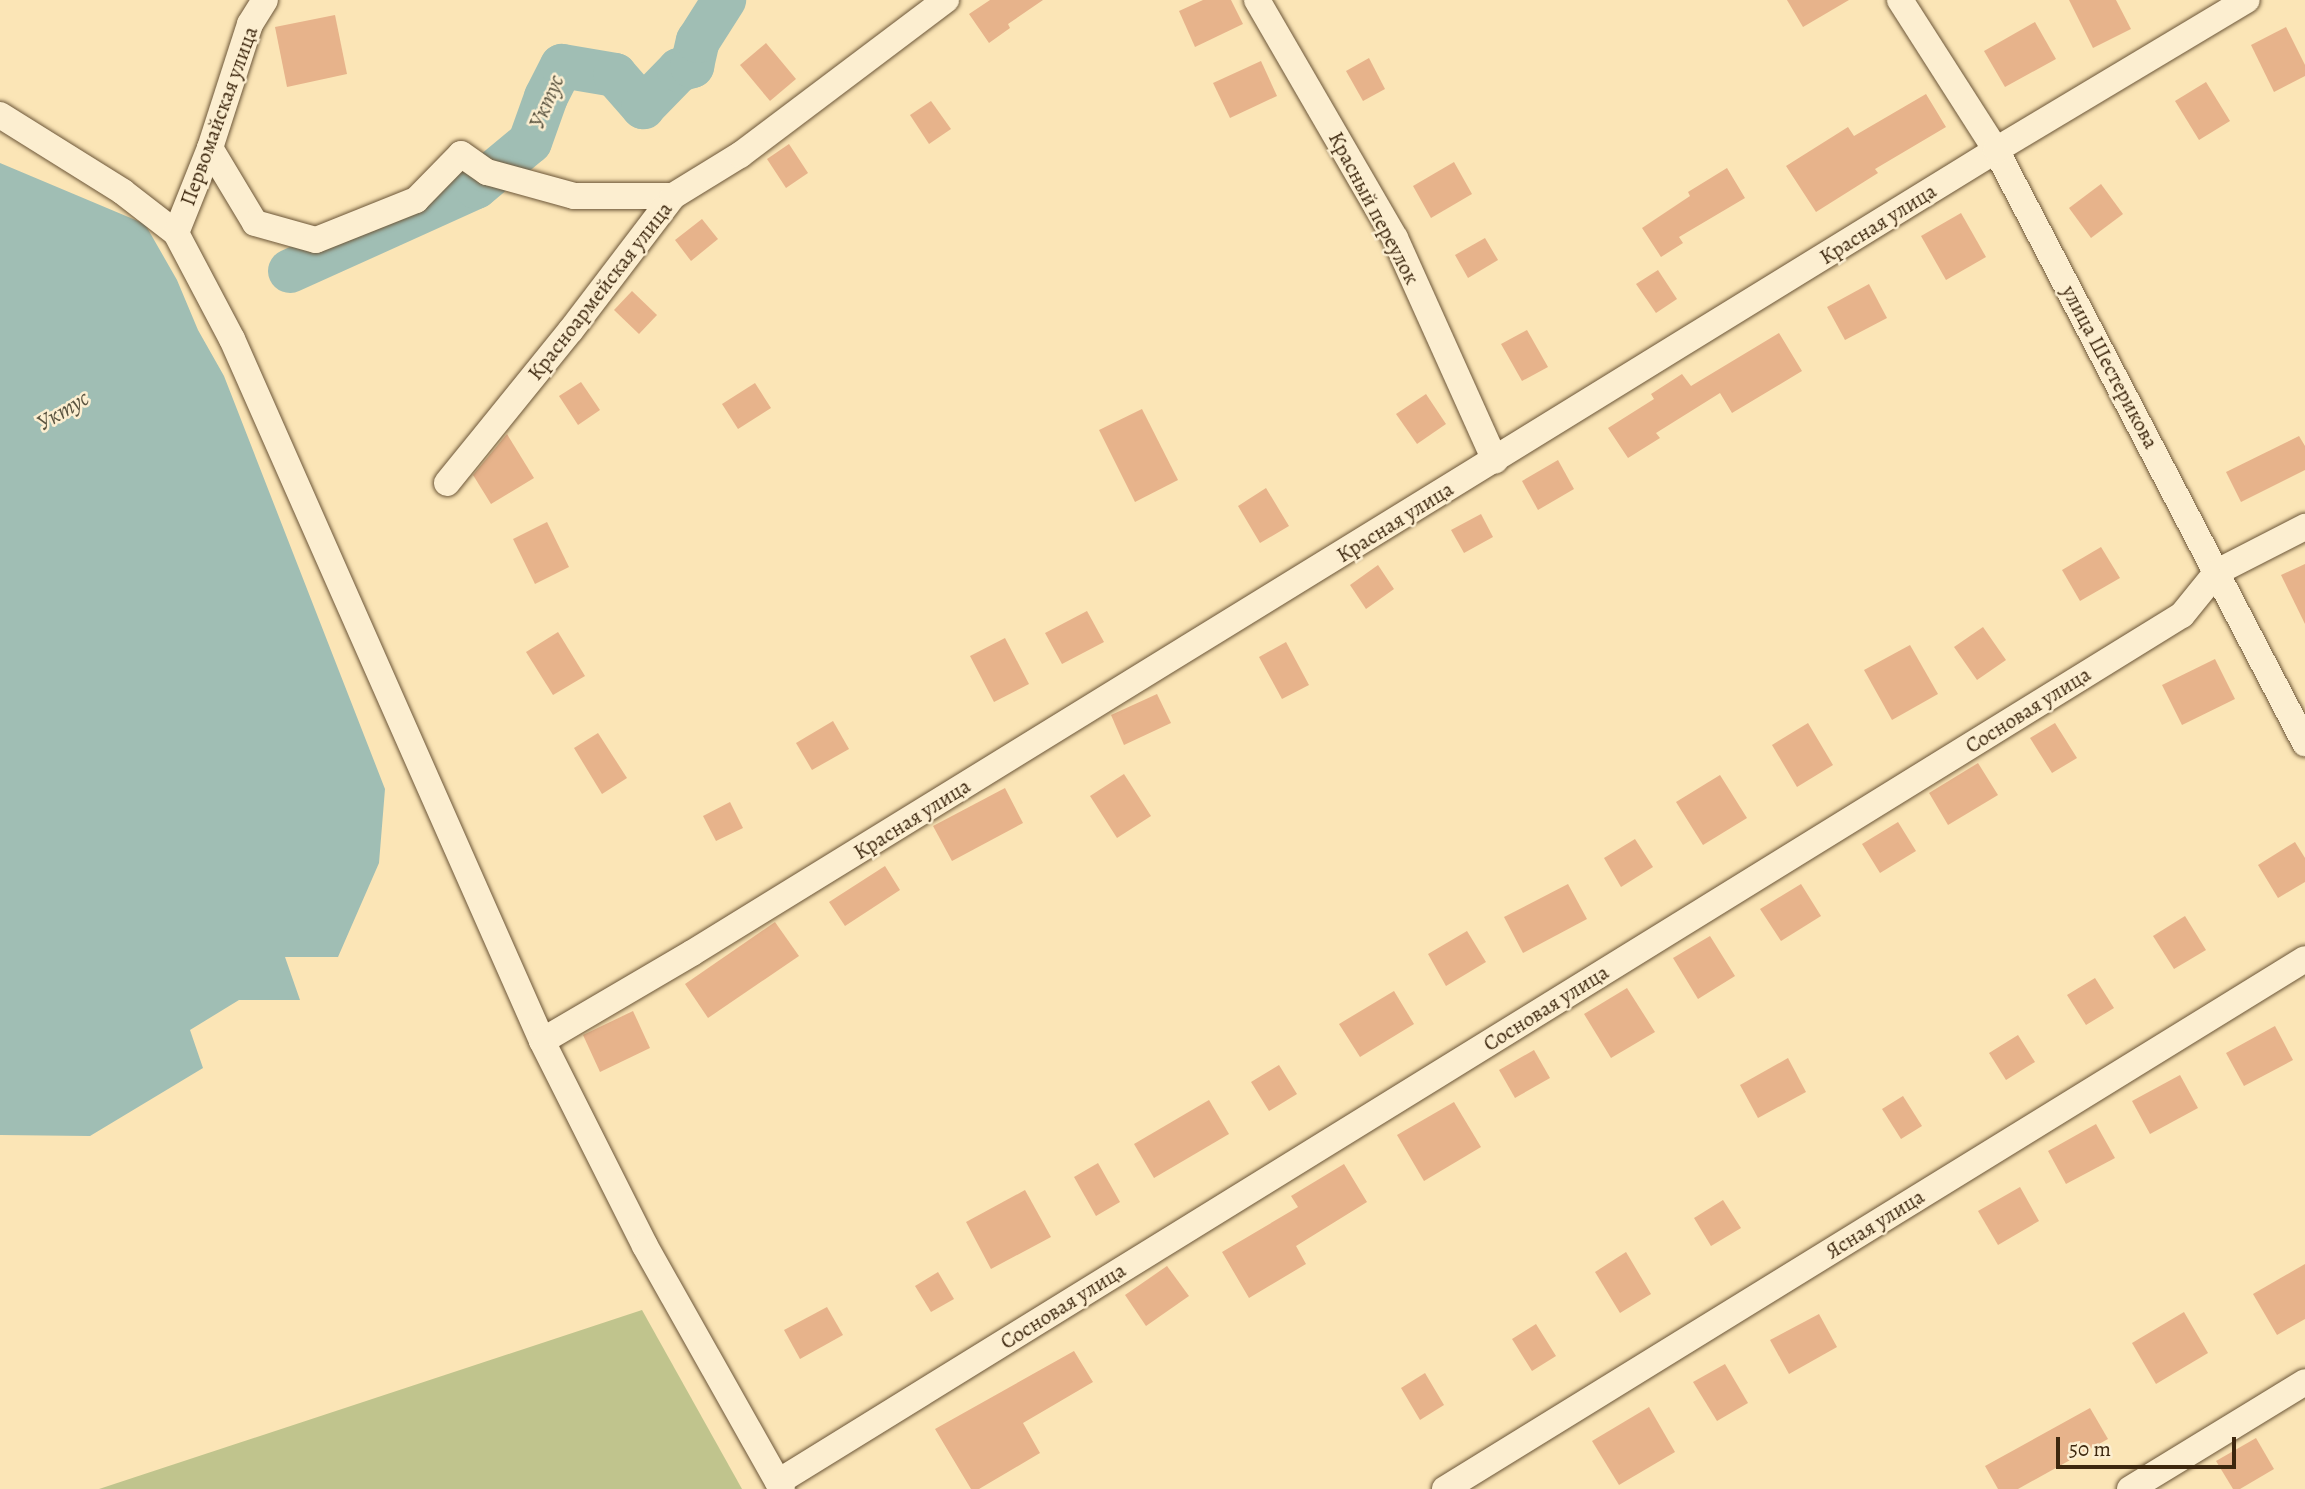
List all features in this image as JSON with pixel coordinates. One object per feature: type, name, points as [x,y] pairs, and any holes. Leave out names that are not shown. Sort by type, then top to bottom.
[{"type":"street","name":"Первомайская улица","points":[[176,233],[210,148],[250,24],[265,0]]},
{"type":"street","name":"Красноармейская улица","points":[[447,483],[571,330],[673,196],[740,155],[946,0]]},
{"type":"street","name":"Красный переулок","points":[[1257,0],[1395,238],[1495,461]]},
{"type":"street","name":"улица Шестерикова","points":[[1900,0],[1996,150],[2305,743]]},
{"type":"street","name":"Красная улица","points":[[542,1041],[704,946],[1996,150],[2247,0]]},
{"type":"street","points":[[0,115],[122,192],[176,233],[232,339],[542,1041],[645,1245],[780,1486]]},
{"type":"street","points":[[210,148],[255,223],[316,240],[416,200],[461,155],[487,172],[574,196],[673,196]]},
{"type":"street","name":"Сосновая улица","points":[[780,1486],[2182,615],[2217,572],[2305,527]]},
{"type":"street","name":"Ясная улица","points":[[1445,1489],[2305,959]]},
{"type":"street","points":[[2130,1489],[2305,1382]]},
{"type":"green space","points":[[642,1310],[742,1489],[99,1489]]},
{"type":"water","points":[[0,163],[145,224],[177,280],[198,330],[224,376],[385,789],[379,863],[338,957],[285,957],[300,1000],[239,1000],[190,1030],[203,1068],[90,1136],[0,1135]]},
{"type":"building","points":[[990,0],[1043,0],[1008,24],[1010,28],[989,43],[969,14]]},
{"type":"building","points":[[1203,0],[1231,0],[1243,24],[1195,47],[1179,11]]},
{"type":"building","points":[[1787,0],[1849,0],[1803,27]]},
{"type":"building","points":[[2069,0],[2116,0],[2131,29],[2093,48]]},
{"type":"building","points":[[335,15],[347,74],[287,87],[275,27]]},
{"type":"building","points":[[2035,22],[2056,59],[2005,87],[1984,51]]},
{"type":"building","points":[[2286,27],[2305,65],[2305,76],[2274,92],[2251,45]]},
{"type":"building","points":[[766,43],[796,79],[770,101],[740,65]]},
{"type":"building","points":[[1369,58],[1385,89],[1363,101],[1346,71]]},
{"type":"building","points":[[1261,61],[1277,96],[1230,118],[1213,83]]},
{"type":"building","points":[[2206,82],[2230,121],[2199,140],[2175,101]]},
{"type":"building","points":[[1926,94],[1946,127],[1875,169],[1878,173],[1816,212],[1786,166],[1848,127],[1854,136]]},
{"type":"building","points":[[931,101],[951,129],[929,144],[910,115]]},
{"type":"building","points":[[789,144],[808,173],[786,188],[767,159]]},
{"type":"building","points":[[1454,162],[1472,194],[1431,218],[1413,186]]},
{"type":"building","points":[[1727,168],[1745,198],[1679,237],[1683,243],[1661,257],[1642,228],[1690,196],[1688,192]]},
{"type":"building","points":[[2101,184],[2123,214],[2091,238],[2069,208]]},
{"type":"building","points":[[1961,213],[1986,257],[1946,280],[1921,236]]},
{"type":"building","points":[[702,219],[718,239],[691,261],[675,240]]},
{"type":"building","points":[[1485,238],[1498,260],[1468,278],[1455,255]]},
{"type":"building","points":[[1658,270],[1677,299],[1656,313],[1636,284]]},
{"type":"building","points":[[1869,284],[1887,318],[1845,340],[1827,307]]},
{"type":"building","points":[[632,291],[657,315],[639,334],[614,310]]},
{"type":"building","points":[[1527,330],[1548,367],[1522,381],[1501,344]]},
{"type":"building","points":[[1779,333],[1802,371],[1732,413],[1720,393],[1656,433],[1660,438],[1628,458],[1608,428],[1654,399],[1651,394],[1682,374],[1691,386]]},
{"type":"building","points":[[581,382],[600,410],[578,425],[559,396]]},
{"type":"building","points":[[755,383],[771,408],[738,429],[722,404]]},
{"type":"building","points":[[1426,394],[1446,424],[1417,444],[1396,414]]},
{"type":"building","points":[[1142,409],[1178,480],[1135,502],[1099,430]]},
{"type":"building","points":[[507,434],[534,478],[491,504],[473,475]]},
{"type":"building","points":[[2299,436],[2305,446],[2305,470],[2241,502],[2226,472]]},
{"type":"building","points":[[1558,460],[1574,489],[1538,510],[1522,481]]},
{"type":"building","points":[[1266,488],[1289,526],[1260,543],[1238,506]]},
{"type":"building","points":[[1481,514],[1493,537],[1464,553],[1451,530]]},
{"type":"building","points":[[547,522],[569,567],[535,584],[513,539]]},
{"type":"building","points":[[2101,547],[2120,578],[2080,601],[2062,570]]},
{"type":"building","points":[[2305,564],[2305,624],[2281,575]]},
{"type":"building","points":[[1378,565],[1394,589],[1366,609],[1350,585]]},
{"type":"building","points":[[1087,611],[1104,642],[1062,664],[1045,633]]},
{"type":"building","points":[[1983,627],[2006,660],[1977,680],[1954,647]]},
{"type":"building","points":[[558,632],[585,676],[553,695],[526,652]]},
{"type":"building","points":[[1005,638],[1029,684],[994,702],[970,656]]},
{"type":"building","points":[[1286,642],[1309,685],[1282,699],[1259,657]]},
{"type":"building","points":[[1910,645],[1938,694],[1892,720],[1864,670]]},
{"type":"building","points":[[2215,659],[2235,699],[2182,725],[2162,685]]},
{"type":"building","points":[[1157,694],[1171,723],[1124,745],[1111,715]]},
{"type":"building","points":[[833,721],[849,749],[812,770],[796,743]]},
{"type":"building","points":[[1808,723],[1833,765],[1797,787],[1772,745]]},
{"type":"building","points":[[2055,723],[2077,758],[2052,773],[2030,738]]},
{"type":"building","points":[[598,733],[627,778],[602,794],[574,748]]},
{"type":"building","points":[[1978,763],[1998,795],[1948,825],[1929,793]]},
{"type":"building","points":[[1124,774],[1151,816],[1117,838],[1090,796]]},
{"type":"building","points":[[1720,775],[1747,818],[1703,845],[1676,802]]},
{"type":"building","points":[[1005,788],[1023,823],[952,861],[933,826]]},
{"type":"building","points":[[730,802],[743,828],[716,841],[703,816]]},
{"type":"building","points":[[1898,822],[1916,851],[1880,873],[1862,844]]},
{"type":"building","points":[[1635,839],[1653,867],[1621,887],[1604,858]]},
{"type":"building","points":[[2295,842],[2305,858],[2305,882],[2278,898],[2258,865]]},
{"type":"building","points":[[885,866],[900,890],[845,926],[829,902]]},
{"type":"building","points":[[1568,884],[1587,919],[1523,953],[1504,917]]},
{"type":"building","points":[[1801,884],[1821,916],[1781,941],[1760,909]]},
{"type":"building","points":[[2185,916],[2206,950],[2174,969],[2153,936]]},
{"type":"building","points":[[775,922],[799,956],[708,1018],[685,984]]},
{"type":"building","points":[[1467,931],[1486,962],[1446,986],[1428,954]]},
{"type":"building","points":[[1710,936],[1735,976],[1698,999],[1673,958]]},
{"type":"building","points":[[2095,978],[2114,1008],[2086,1025],[2067,995]]},
{"type":"building","points":[[1627,988],[1655,1032],[1611,1058],[1584,1014]]},
{"type":"building","points":[[1394,991],[1414,1024],[1360,1057],[1339,1024]]},
{"type":"building","points":[[633,1011],[650,1048],[600,1072],[583,1035]]},
{"type":"building","points":[[2275,1026],[2293,1060],[2244,1086],[2226,1053]]},
{"type":"building","points":[[2018,1035],[2035,1062],[2006,1080],[1989,1053]]},
{"type":"building","points":[[1534,1050],[1550,1078],[1515,1098],[1499,1070]]},
{"type":"building","points":[[1788,1058],[1806,1092],[1758,1118],[1740,1085]]},
{"type":"building","points":[[1279,1065],[1297,1094],[1269,1111],[1251,1082]]},
{"type":"building","points":[[2180,1075],[2198,1108],[2150,1134],[2132,1101]]},
{"type":"building","points":[[1903,1096],[1922,1126],[1901,1139],[1882,1109]]},
{"type":"building","points":[[1209,1100],[1229,1134],[1154,1178],[1134,1144]]},
{"type":"building","points":[[1454,1102],[1481,1147],[1424,1181],[1397,1135]]},
{"type":"building","points":[[2096,1124],[2115,1158],[2066,1184],[2048,1151]]},
{"type":"building","points":[[1098,1163],[1120,1202],[1096,1216],[1074,1177]]},
{"type":"building","points":[[1344,1164],[1367,1202],[1296,1246],[1306,1264],[1249,1298],[1222,1252],[1298,1207],[1291,1196]]},
{"type":"building","points":[[2020,1187],[2039,1221],[1998,1245],[1978,1211]]},
{"type":"building","points":[[1025,1190],[1051,1237],[991,1269],[966,1222]]},
{"type":"building","points":[[1723,1200],[1741,1228],[1711,1246],[1694,1218]]},
{"type":"building","points":[[1626,1252],[1651,1294],[1620,1313],[1595,1272]]},
{"type":"building","points":[[2305,1264],[2305,1319],[2277,1335],[2253,1294]]},
{"type":"building","points":[[1167,1266],[1189,1296],[1146,1326],[1125,1295]]},
{"type":"building","points":[[938,1272],[954,1299],[931,1312],[915,1286]]},
{"type":"building","points":[[827,1307],[843,1335],[800,1359],[784,1330]]},
{"type":"building","points":[[2184,1312],[2208,1353],[2156,1384],[2132,1343]]},
{"type":"building","points":[[1819,1314],[1837,1347],[1789,1374],[1770,1340]]},
{"type":"building","points":[[1536,1324],[1556,1356],[1532,1371],[1512,1339]]},
{"type":"building","points":[[1074,1351],[1093,1382],[1023,1423],[1040,1453],[979,1489],[971,1489],[935,1429]]},
{"type":"building","points":[[1725,1364],[1748,1403],[1717,1421],[1693,1382]]},
{"type":"building","points":[[1425,1373],[1444,1405],[1420,1420],[1401,1388]]},
{"type":"building","points":[[1649,1407],[1675,1452],[1619,1485],[1592,1441]]},
{"type":"building","points":[[2090,1408],[2108,1439],[2018,1489],[1998,1489],[1985,1466]]},
{"type":"building","points":[[2256,1438],[2274,1469],[2240,1489],[2233,1489],[2216,1461]]},
{"type":"waterway","name":"Уктус","points":[[290,271],[476,187],[530,142],[546,97],[562,66],[615,75],[643,107],[679,70],[692,66],[698,41],[724,0]]}]
